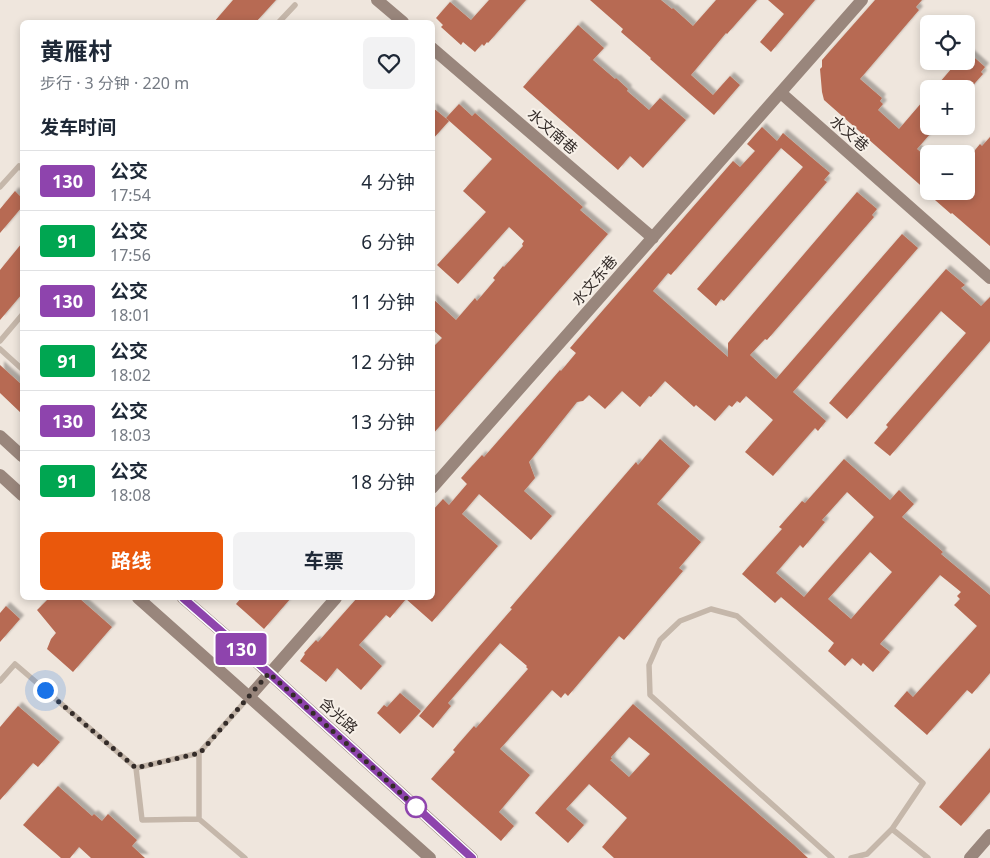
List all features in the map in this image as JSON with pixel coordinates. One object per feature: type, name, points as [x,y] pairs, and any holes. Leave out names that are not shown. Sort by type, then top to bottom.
[{"type":"street","points":[[377,0],[401,20]]},
{"type":"street","points":[[781,94],[862,0]]},
{"type":"street","name":"水文南巷","points":[[435,51],[653,238]]},
{"type":"street","name":"水文东巷","points":[[435,485],[781,94]]},
{"type":"street","name":"水文巷","points":[[781,94],[990,278]]},
{"type":"street","points":[[0,436],[20,454]]},
{"type":"street","points":[[0,475],[20,493]]},
{"type":"street","points":[[140,600],[430,858]]},
{"type":"street","name":"含光路","points":[[185,600],[269,673],[472,858]]},
{"type":"street","points":[[249,697],[334,600]]},
{"type":"street","points":[[970,858],[990,835]]},
{"type":"lane","points":[[281,20],[295,5]]},
{"type":"lane","points":[[0,187],[20,167]]},
{"type":"lane","points":[[0,341],[20,317]]},
{"type":"lane","points":[[0,349],[20,367]]},
{"type":"lane","points":[[832,858],[650,695],[649,665],[660,640],[680,621],[711,610],[737,616],[923,783],[892,829],[867,854],[851,858]]},
{"type":"lane","points":[[0,680],[15,664],[136,768],[142,820],[199,819],[245,858]]},
{"type":"lane","points":[[136,768],[200,753],[249,697]]},
{"type":"lane","points":[[199,819],[200,753]]},
{"type":"lane","points":[[892,829],[928,858]]},
{"type":"building","points":[[233,0],[276,0],[258,20],[216,20]]},
{"type":"building","points":[[489,0],[526,0],[488,43],[484,46],[482,44],[475,52],[463,42],[461,45],[441,27],[443,25],[436,18],[450,2],[471,20]]},
{"type":"building","points":[[590,0],[661,0],[693,26],[716,0],[757,0],[691,75],[713,95],[730,76],[740,85],[714,115],[650,59],[621,32],[623,29]]},
{"type":"building","points":[[768,0],[815,0],[771,52],[760,42],[784,14]]},
{"type":"building","points":[[875,0],[922,0],[916,7],[919,10],[860,79],[882,98],[880,101],[883,104],[878,110],[899,129],[920,104],[920,135],[929,135],[917,149],[920,152],[920,185],[824,100],[820,69],[822,67],[822,60]]},
{"type":"building","points":[[578,25],[604,48],[593,60],[616,78],[628,89],[627,91],[649,110],[660,98],[686,120],[643,168],[630,156],[618,170],[523,87]]},
{"type":"building","points":[[975,58],[985,67],[981,72],[983,74],[975,83],[975,80],[942,80],[950,70],[975,70]]},
{"type":"building","points":[[459,104],[472,116],[475,113],[583,207],[580,210],[608,234],[435,432],[435,345],[442,338],[435,332],[435,301],[456,320],[475,298],[477,301],[495,280],[493,278],[503,266],[523,246],[524,241],[509,227],[458,284],[437,265],[486,212],[463,191],[492,159],[446,118]]},
{"type":"building","points":[[435,109],[449,121],[435,137]]},
{"type":"building","points":[[762,127],[777,141],[783,133],[830,173],[824,180],[827,182],[724,301],[721,299],[716,306],[697,289],[803,167],[781,148],[671,275],[668,273],[653,291],[728,357],[728,343],[857,192],[877,209],[872,215],[874,217],[767,340],[765,339],[750,355],[776,379],[902,234],[918,248],[793,392],[826,421],[818,431],[815,428],[773,476],[745,452],[773,420],[746,396],[740,403],[737,401],[732,407],[729,405],[715,421],[696,405],[694,407],[665,381],[640,407],[622,391],[605,409],[589,395],[583,401],[577,402],[529,462],[535,478],[524,491],[552,516],[531,540],[479,494],[462,514],[498,546],[432,622],[407,600],[435,600],[435,508],[443,499],[449,505],[467,484],[461,478],[482,455],[484,457],[561,371],[576,353],[570,348],[733,161],[740,167],[755,151],[747,144]]},
{"type":"building","points":[[990,137],[990,246],[935,200],[975,200],[975,150],[980,144],[982,146]]},
{"type":"building","points":[[15,191],[20,196],[20,209],[0,233],[0,209]]},
{"type":"building","points":[[20,245],[20,296],[0,320],[0,270]]},
{"type":"building","points":[[946,269],[965,285],[961,288],[981,306],[990,297],[990,341],[890,456],[874,443],[888,427],[886,425],[966,333],[941,311],[847,419],[829,403]]},
{"type":"building","points":[[0,365],[20,383],[20,412],[0,393]]},
{"type":"building","points":[[660,439],[690,466],[657,504],[701,542],[679,568],[683,571],[624,640],[619,636],[568,696],[565,693],[561,698],[552,690],[500,749],[530,775],[499,812],[514,826],[501,841],[431,779],[455,752],[453,750],[474,726],[476,728],[528,669],[527,666],[500,643],[448,703],[451,706],[433,728],[419,716],[636,462],[638,465]]},
{"type":"building","points":[[844,459],[890,500],[899,490],[914,504],[902,517],[943,552],[941,554],[990,595],[990,673],[972,694],[967,690],[927,735],[894,706],[907,691],[913,697],[977,626],[954,605],[960,599],[957,596],[961,592],[940,575],[880,644],[890,652],[873,672],[863,663],[861,666],[852,658],[845,666],[828,651],[834,643],[781,597],[775,603],[742,574],[782,529],[779,527],[802,501],[805,503]],"holes":[[[847,492],[874,517],[804,597],[776,573],[800,545],[803,548],[825,522],[822,520]],[[870,552],[892,572],[851,619],[828,599]]]},
{"type":"building","points":[[47,600],[81,600],[112,627],[73,672],[47,649],[56,633],[37,610]]},
{"type":"building","points":[[239,600],[289,600],[264,629],[236,604]]},
{"type":"building","points":[[355,600],[405,600],[390,618],[386,615],[359,645],[382,666],[361,690],[337,668],[326,682],[300,661],[304,653],[316,640],[318,642]]},
{"type":"building","points":[[6,606],[20,619],[0,642],[0,613]]},
{"type":"building","points":[[400,693],[421,711],[400,734],[377,713],[384,705],[387,707]]},
{"type":"building","points":[[633,704],[808,858],[614,858],[602,847],[627,818],[589,784],[566,809],[584,825],[568,843],[535,813]],"holes":[[[629,737],[650,754],[629,777],[610,760]]]},
{"type":"building","points":[[18,706],[60,742],[38,767],[33,763],[0,800],[0,727]]},
{"type":"building","points":[[990,748],[990,792],[961,826],[939,807]]},
{"type":"building","points":[[58,786],[92,816],[94,814],[102,821],[108,814],[137,840],[132,846],[145,858],[91,858],[79,847],[70,858],[61,858],[23,825]]},
{"type":"bus line","name":"130","points":[[185,600],[269,673],[472,858]]},
{"type":"route","points":[[45,690],[136,768],[200,753],[269,673],[416,807]]}]
